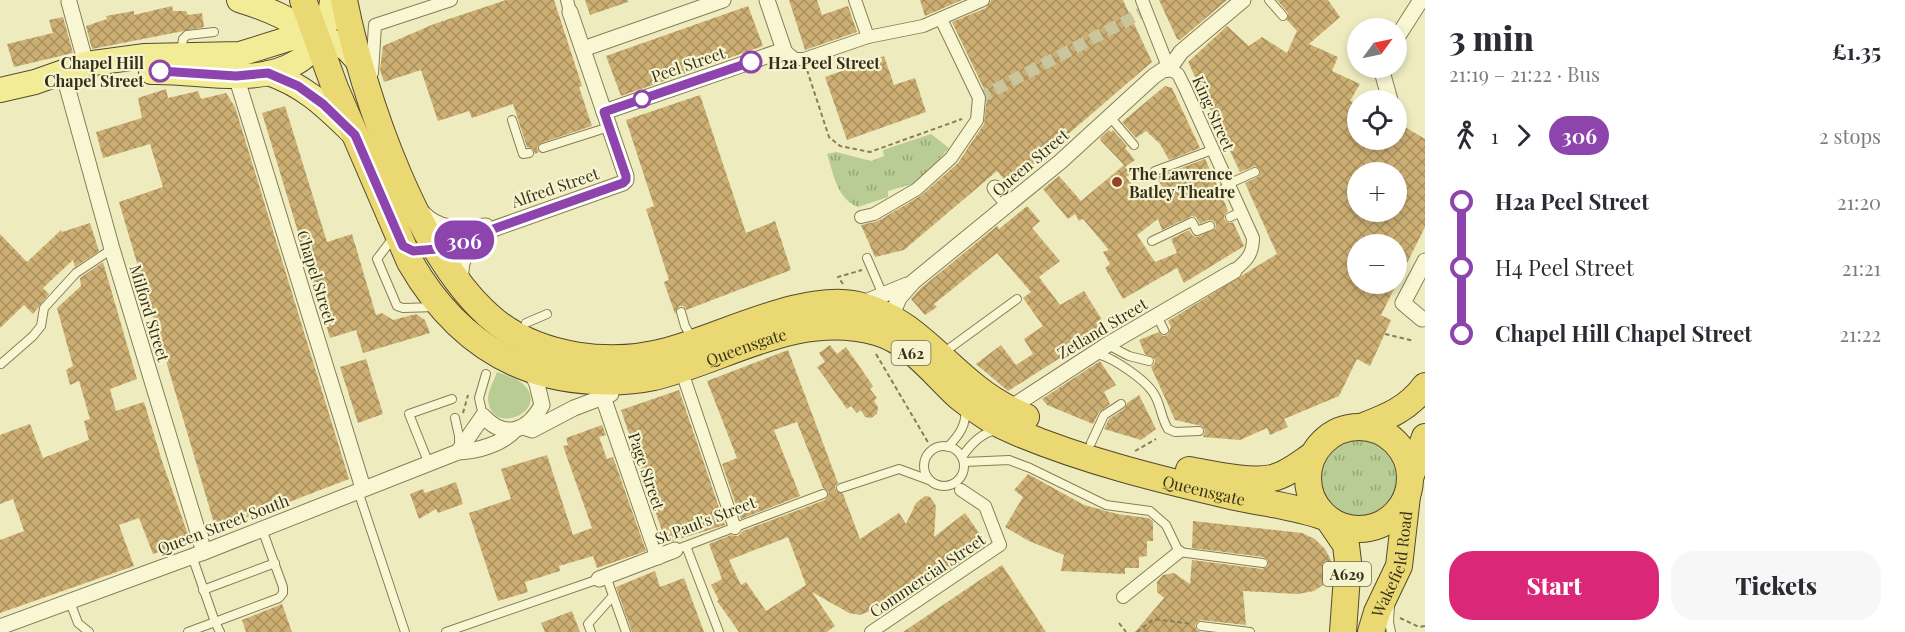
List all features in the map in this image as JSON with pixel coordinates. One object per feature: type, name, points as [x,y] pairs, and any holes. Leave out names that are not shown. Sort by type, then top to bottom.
[{"type":"highway","name":"A62","points":[[344,0],[363,28],[365,67]]},
{"type":"highway","name":"A62","points":[[293,7],[318,40]]},
{"type":"highway","name":"Queensgate","points":[[318,40],[355,135],[400,239],[423,284],[440,307],[485,347],[530,369],[571,380],[611,382],[653,377],[797,328],[851,327],[883,314]]},
{"type":"highway","name":"Queensgate","points":[[365,67],[392,156],[410,198],[437,249],[468,295],[498,323],[531,342],[568,354],[610,359],[656,354],[793,309],[817,304],[858,305],[883,314],[925,341],[976,388],[1002,419],[1186,470],[1239,478],[1269,479],[1295,467],[1313,455]]},
{"type":"highway","name":"Queensgate","points":[[883,314],[895,340],[927,366],[960,398],[1002,419],[1110,466],[1255,502],[1301,509],[1327,519]]},
{"type":"highway","points":[[1425,387],[1417,398],[1403,409],[1361,427],[1333,434],[1322,443],[1313,455],[1309,466],[1308,487],[1312,499],[1327,519],[1351,529],[1374,527],[1395,515],[1414,494],[1425,437]]},
{"type":"highway","points":[[1361,427],[1383,433],[1398,445],[1408,465],[1414,494]]},
{"type":"highway","name":"Wakefield Road","points":[[1371,632],[1380,605],[1396,575],[1414,494]]},
{"type":"highway","name":"Wakefield Road","points":[[1327,519],[1346,545],[1348,562],[1342,632]]},
{"type":"main road","points":[[239,0],[293,7],[284,32],[271,45]]},
{"type":"main road","points":[[35,82],[66,83],[173,71],[236,76],[268,73],[296,63],[309,53],[327,26],[332,0]]},
{"type":"main road","points":[[0,90],[35,82],[86,64],[135,57],[240,54],[288,39],[302,38],[334,42],[347,49],[365,67]]},
{"type":"main road","points":[[268,73],[298,86],[323,104],[355,135]]},
{"type":"street","points":[[363,28],[451,0]]},
{"type":"street","points":[[583,49],[723,0]]},
{"type":"street","points":[[768,0],[784,50],[795,59],[804,59],[868,37],[923,26],[982,0]]},
{"type":"street","points":[[855,0],[868,37]]},
{"type":"street","name":"King Street","points":[[1142,0],[1169,69],[1178,74],[1182,81],[1212,150],[1235,214],[1253,238],[1253,250],[1248,259],[1234,271]]},
{"type":"street","name":"Queen Street","points":[[883,314],[913,282],[1060,162],[1154,76],[1169,69],[1181,52],[1243,0]]},
{"type":"street","points":[[1407,22],[1422,0]]},
{"type":"street","points":[[69,2],[86,64]]},
{"type":"street","points":[[569,6],[606,120]]},
{"type":"street","points":[[861,217],[874,214],[917,189],[951,158],[977,120],[979,98],[941,18]]},
{"type":"street","name":"Peel Street","points":[[606,120],[784,50]]},
{"type":"street","name":"Chapel Street","points":[[236,76],[361,489]]},
{"type":"street","name":"Milford Street","points":[[66,83],[198,554]]},
{"type":"street","name":"Alfred Street","points":[[400,239],[413,251],[437,249],[499,225],[623,183],[626,176],[606,120]]},
{"type":"street","points":[[995,188],[1008,204]]},
{"type":"street","name":"Alfred Street","points":[[410,198],[426,216],[450,229],[499,225]]},
{"type":"street","name":"Alfred Street","points":[[468,295],[462,280],[461,266],[464,256],[479,239],[499,225]]},
{"type":"street","points":[[1422,320],[1403,303],[1425,261]]},
{"type":"street","name":"Zetland Street","points":[[1002,419],[1107,345],[1234,271]]},
{"type":"street","name":"Queen Street","points":[[883,314],[913,282]]},
{"type":"street","points":[[530,369],[537,384],[542,405]]},
{"type":"street","name":"Queen Street South","points":[[464,451],[484,442],[496,427],[532,430],[574,408],[653,377]]},
{"type":"street","points":[[684,378],[735,528]]},
{"type":"street","name":"Page Street","points":[[603,397],[657,557]]},
{"type":"street","name":"Queen Street South","points":[[0,627],[198,554],[361,489],[508,437],[536,416],[542,405],[574,408]]},
{"type":"street","points":[[464,451],[483,416],[496,427]]},
{"type":"street","name":"Commercial Street","points":[[871,632],[1000,545],[985,506],[961,490]]},
{"type":"street","name":"St Paul's Street","points":[[602,578],[680,548]]},
{"type":"street","points":[[1123,597],[1179,552]]},
{"type":"lane","points":[[1269,0],[1283,16]]},
{"type":"lane","points":[[181,55],[183,39],[187,35],[214,32]]},
{"type":"lane","points":[[1110,117],[1134,145]]},
{"type":"lane","points":[[512,120],[523,154],[529,153]]},
{"type":"lane","points":[[543,148],[606,120]]},
{"type":"lane","points":[[1155,171],[1212,150]]},
{"type":"lane","points":[[1225,187],[1255,172]]},
{"type":"lane","points":[[1152,241],[1192,222],[1197,231],[1209,226]]},
{"type":"lane","points":[[400,239],[377,259],[397,306],[404,308],[440,307]]},
{"type":"lane","points":[[1,364],[33,336],[41,326],[44,308],[76,273],[112,249]]},
{"type":"lane","points":[[867,258],[873,267],[883,314]]},
{"type":"lane","points":[[940,356],[1017,299]]},
{"type":"lane","points":[[681,312],[685,326],[695,342]]},
{"type":"lane","points":[[526,323],[547,314]]},
{"type":"lane","points":[[1157,316],[1164,330]]},
{"type":"lane","points":[[1107,345],[1129,356],[1149,361]]},
{"type":"lane","points":[[1094,354],[1102,354],[1144,382],[1154,393],[1160,407],[1161,418],[1168,429],[1175,432],[1199,431]]},
{"type":"lane","points":[[483,416],[479,398],[486,374]]},
{"type":"lane","points":[[948,447],[961,432],[966,418],[966,409],[960,398]]},
{"type":"lane","points":[[429,464],[409,414],[452,399]]},
{"type":"lane","points":[[1091,443],[1104,415],[1121,404]]},
{"type":"lane","points":[[455,418],[464,451]]},
{"type":"lane","points":[[841,488],[899,470],[942,487],[956,483],[963,474],[963,460],[970,446],[1002,419]]},
{"type":"lane","points":[[929,480],[923,468],[927,456],[936,447],[956,449],[963,460]]},
{"type":"lane","points":[[963,460],[1009,460],[1106,505],[1150,511],[1166,525],[1179,552],[1263,563]]},
{"type":"lane","points":[[361,489],[405,632]]},
{"type":"lane","name":"St Paul's Street","points":[[680,548],[823,494]]},
{"type":"lane","points":[[188,632],[279,598],[283,593],[283,587],[262,529]]},
{"type":"lane","points":[[680,548],[719,632]]},
{"type":"lane","points":[[198,554],[203,590],[220,632]]},
{"type":"lane","points":[[203,590],[274,562]]},
{"type":"lane","points":[[1391,632],[1389,622],[1396,575]]},
{"type":"lane","points":[[446,632],[602,578],[626,632]]},
{"type":"lane","points":[[591,632],[588,624],[612,597]]},
{"type":"lane","points":[[70,602],[78,623],[88,632]]},
{"type":"lane","points":[[1201,626],[1250,632]]},
{"type":"path","points":[[804,59],[829,136],[840,146],[870,152],[977,114]]},
{"type":"path","points":[[838,277],[865,269]]},
{"type":"path","points":[[883,314],[870,343],[929,444]]},
{"type":"path","points":[[1385,334],[1414,340]]},
{"type":"path","points":[[458,430],[470,389]]},
{"type":"path","points":[[1130,454],[1156,439]]},
{"type":"path","points":[[1399,617],[1419,627],[1425,626]]},
{"type":"path","points":[[1137,632],[1154,619],[1201,626]]},
{"type":"path","points":[[1119,623],[1126,632]]},
{"type":"green space","points":[[931,134],[949,148],[919,182],[888,191],[888,197],[858,207],[840,192],[827,154],[836,152],[871,161],[884,156],[883,150]]},
{"type":"green space","points":[[497,372],[523,384],[530,394],[530,403],[525,411],[517,416],[508,419],[498,417],[491,411],[488,396]]},
{"type":"green space","points":[[1359,437],[1375,440],[1394,456],[1401,479],[1398,495],[1382,514],[1359,521],[1343,518],[1324,502],[1317,479],[1320,463],[1336,444]]},
{"type":"building","points":[[506,0],[554,0],[582,86],[579,87],[592,126],[541,143],[537,147],[539,152],[535,154],[533,149],[527,147],[513,104],[472,118],[469,111],[438,121],[421,70],[384,82],[380,70],[383,46],[434,24]]},
{"type":"building","points":[[585,0],[628,0],[628,2],[590,15]]},
{"type":"building","points":[[789,0],[817,0],[822,15],[848,6],[857,32],[805,50]]},
{"type":"building","points":[[920,0],[962,0],[925,16]]},
{"type":"building","points":[[991,0],[1123,0],[1152,62],[1009,185],[997,171],[904,250],[875,257],[861,225],[878,221],[922,195],[958,163],[984,124],[987,95],[952,22],[986,8]]},
{"type":"building","points":[[1159,0],[1227,0],[1180,40],[1177,39]]},
{"type":"building","points":[[1277,0],[1328,0],[1340,17],[1309,44],[1338,57],[1332,71],[1360,84],[1356,90],[1347,90],[1347,150],[1407,150],[1407,128],[1425,139],[1425,227],[1407,263],[1407,234],[1347,234],[1347,294],[1392,294],[1381,315],[1391,320],[1370,366],[1357,359],[1339,396],[1284,419],[1288,427],[1270,435],[1267,428],[1240,440],[1203,437],[1205,430],[1202,426],[1175,420],[1151,367],[1155,359],[1145,354],[1139,340],[1159,332],[1163,336],[1167,335],[1171,327],[1168,321],[1277,254],[1245,183],[1259,176],[1260,169],[1255,166],[1240,172],[1188,62],[1227,26],[1249,46],[1262,37],[1287,53],[1297,31],[1287,20],[1288,13]]},
{"type":"building","points":[[172,6],[173,11],[186,11],[188,15],[202,13],[204,27],[92,49],[86,26],[107,19],[106,16],[134,11],[134,15]]},
{"type":"building","points":[[748,6],[763,46],[621,96],[606,56]]},
{"type":"building","points":[[63,17],[73,53],[14,67],[7,44],[53,33],[49,20]]},
{"type":"building","points":[[884,56],[894,85],[915,78],[926,112],[847,140],[825,77]]},
{"type":"building","points":[[1165,86],[1172,88],[1200,148],[1169,160],[1160,144],[1146,131],[1136,138],[1122,122]]},
{"type":"building","points":[[166,89],[168,98],[198,91],[201,99],[226,93],[235,107],[349,479],[216,530],[119,202],[163,187],[150,144],[103,158],[96,132],[142,118],[138,98]]},
{"type":"building","points":[[700,95],[746,233],[775,221],[791,270],[686,310],[683,306],[679,306],[675,314],[664,282],[669,280],[646,209],[654,206],[626,120]]},
{"type":"building","points":[[285,106],[327,242],[352,234],[376,315],[382,313],[393,320],[416,314],[425,320],[430,333],[363,353],[356,330],[330,338],[262,113]]},
{"type":"building","points":[[1109,130],[1111,132],[1113,130],[1127,146],[1125,148],[1135,160],[1125,167],[1131,174],[1126,177],[1145,201],[1165,193],[1157,177],[1205,159],[1217,185],[1213,193],[1216,196],[1222,196],[1228,211],[1224,219],[1229,223],[1233,222],[1244,246],[1184,283],[1177,268],[1123,299],[1105,268],[1110,264],[1103,252],[1109,250],[1083,219],[1079,221],[1075,214],[1068,219],[1043,189],[1059,176],[1081,201],[1124,165],[1100,138]],"holes":[[[1192,216],[1196,217],[1200,224],[1208,220],[1213,221],[1216,224],[1215,229],[1197,237],[1193,236],[1189,230],[1171,239],[1177,253],[1155,262],[1137,235],[1158,219],[1162,230]]]},
{"type":"building","points":[[1027,206],[1040,221],[1032,228],[1060,261],[1039,277],[1060,305],[1084,291],[1107,328],[1008,391],[976,364],[1001,345],[1016,365],[1033,354],[1024,339],[1043,326],[1023,298],[1031,292],[997,253],[934,304],[937,307],[925,315],[911,299],[997,226],[999,229]]},
{"type":"building","points":[[90,223],[99,251],[75,267],[73,260],[43,288],[49,294],[33,314],[24,305],[0,328],[0,234],[27,262],[61,230],[62,232]]},
{"type":"building","points":[[103,262],[137,379],[110,389],[116,411],[144,402],[190,540],[153,554],[139,518],[119,525],[134,566],[0,613],[0,540],[24,531],[13,499],[0,504],[0,435],[30,424],[43,458],[89,440],[84,421],[90,419],[79,381],[70,385],[66,370],[73,366],[57,308],[81,286],[80,278]]},
{"type":"building","points":[[830,345],[837,354],[846,347],[873,386],[870,389],[877,398],[874,401],[878,407],[877,414],[871,418],[865,417],[861,410],[857,413],[851,406],[847,409],[817,367],[825,362],[819,353]]},
{"type":"building","points":[[788,350],[838,483],[835,486],[836,490],[843,494],[860,539],[899,513],[906,524],[916,503],[925,496],[930,497],[936,506],[934,537],[965,513],[987,544],[912,595],[905,587],[870,611],[860,615],[849,613],[812,592],[835,626],[827,632],[739,632],[717,601],[719,600],[711,585],[722,579],[709,544],[731,535],[738,536],[743,531],[825,500],[829,492],[823,488],[797,422],[774,430],[800,496],[741,519],[722,464],[737,458],[707,381]],"holes":[[[788,537],[806,585],[766,611],[746,582],[741,585],[729,560]]]},
{"type":"building","points":[[366,359],[383,414],[358,423],[340,367]]},
{"type":"building","points":[[1100,361],[1116,385],[1104,392],[1110,404],[1099,412],[1093,424],[1047,405],[1042,399]]},
{"type":"building","points":[[679,390],[725,525],[666,543],[621,410]]},
{"type":"building","points":[[1139,395],[1156,429],[1141,440],[1104,429],[1109,419]]},
{"type":"building","points":[[602,425],[606,435],[599,437],[607,459],[613,457],[646,551],[597,568],[593,556],[559,566],[560,571],[525,582],[528,592],[498,601],[469,513],[511,499],[501,469],[547,455],[573,535],[592,528],[563,446],[568,445],[566,438]]},
{"type":"building","points":[[1028,474],[1084,505],[1153,521],[1153,541],[1147,541],[1147,556],[1139,557],[1139,568],[1125,568],[1125,574],[1061,571],[1064,555],[1029,541],[1005,527],[1023,497],[1014,490]]},
{"type":"building","points":[[456,482],[463,504],[438,513],[436,509],[419,519],[410,494],[423,489],[425,493]]},
{"type":"building","points":[[1193,521],[1302,533],[1315,539],[1325,549],[1331,560],[1330,573],[1323,585],[1314,591],[1298,594],[1243,591],[1246,625],[1201,620],[1195,626],[1201,632],[1135,632],[1164,598],[1157,592],[1157,582],[1163,575],[1174,573],[1190,584],[1192,560],[1262,569],[1268,566],[1268,560],[1264,557],[1192,548]]},
{"type":"building","points":[[1002,565],[1046,632],[903,632]]},
{"type":"building","points":[[655,571],[660,587],[684,578],[704,632],[632,632],[616,587]]},
{"type":"building","points":[[282,604],[292,632],[246,632],[242,620]]},
{"type":"building","points":[[572,611],[580,632],[545,632],[541,623]]},
{"type":"tunnel","points":[[979,98],[1147,10]]},
{"type":"bus line","name":"306","points":[[160,71],[236,76],[268,73],[298,86],[323,104],[355,135],[403,246],[413,251],[422,251],[458,242],[499,225],[623,183],[626,176],[604,112],[751,62]]},
{"type":"place","name":"H2a Peel Street","points":[[751,62]]},
{"type":"place","name":"Chapel Hill Chapel Street","points":[[160,71]]},
{"type":"place","name":"The Lawrence Batley Theatre","points":[[1117,182]]}]
